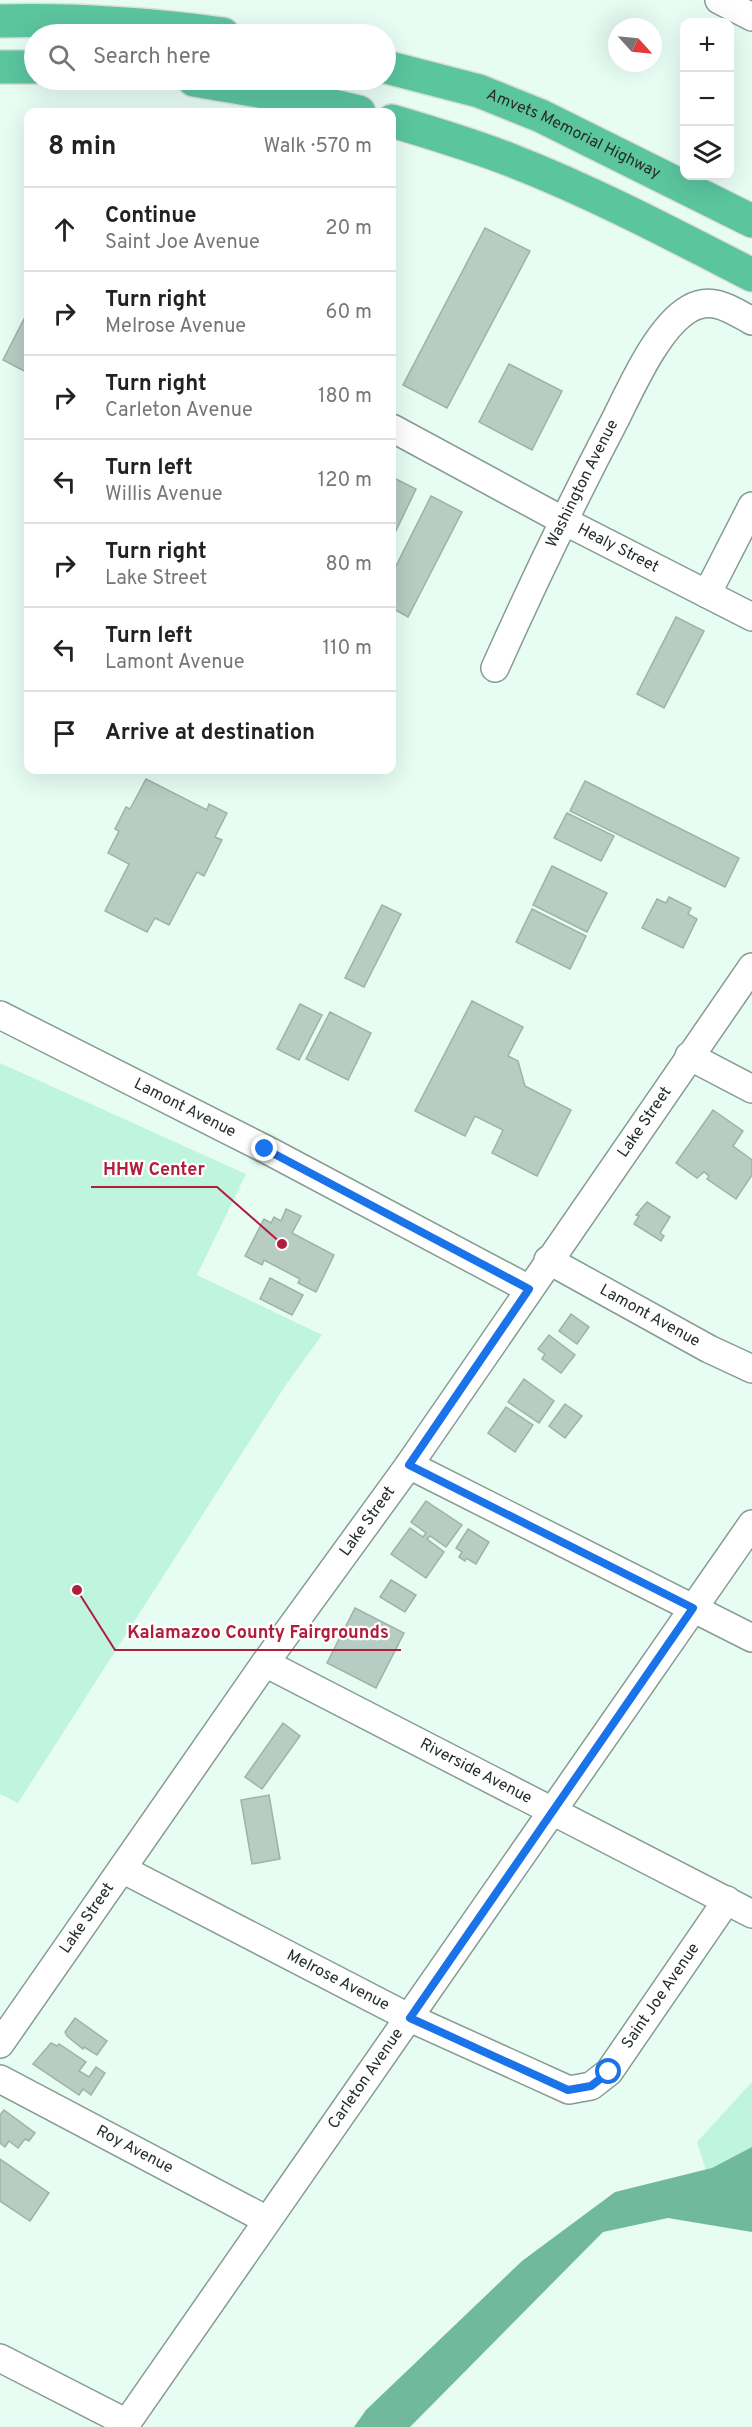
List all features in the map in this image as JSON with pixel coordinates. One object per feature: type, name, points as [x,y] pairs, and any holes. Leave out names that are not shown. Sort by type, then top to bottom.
[{"type":"highway","points":[[0,21],[62,20],[135,24]]},
{"type":"highway","points":[[0,67],[24,67]]},
{"type":"highway","name":"Amvets Memorial Highway","points":[[396,70],[478,92],[541,116],[752,221]]},
{"type":"highway","points":[[253,90],[342,108]]},
{"type":"highway","points":[[396,122],[521,164],[737,261],[752,275]]},
{"type":"street","points":[[718,0],[752,17]]},
{"type":"street","name":"Washington Avenue","points":[[495,668],[562,520],[636,379],[667,331],[687,310],[698,305],[718,304],[752,321]]},
{"type":"street","name":"Healy Street","points":[[396,430],[562,520],[752,617]]},
{"type":"street","points":[[706,594],[752,506]]},
{"type":"street","name":"Lake Street","points":[[0,2044],[265,1663],[409,1465],[548,1260],[752,967]]},
{"type":"street","name":"Lamont Avenue","points":[[0,1015],[272,1152],[529,1289]]},
{"type":"street","points":[[689,1056],[752,1089]]},
{"type":"street","name":"Lamont Avenue","points":[[548,1260],[709,1349],[752,1369]]},
{"type":"street","points":[[409,1465],[752,1638]]},
{"type":"street","name":"Carleton Avenue","points":[[125,2425],[752,1524]]},
{"type":"street","name":"Riverside Avenue","points":[[265,1663],[752,1914]]},
{"type":"street","name":"Melrose Avenue","points":[[122,1869],[410,2018],[562,2088],[581,2090],[591,2086]]},
{"type":"street","name":"Saint Joe Avenue","points":[[591,2086],[609,2072],[727,1900]]},
{"type":"street","name":"Roy Avenue","points":[[0,2079],[267,2220]]},
{"type":"street","points":[[0,2358],[125,2425]]},
{"type":"shaded area","points":[[0,1063],[246,1174],[197,1275],[322,1335],[285,1386],[18,1803],[0,1794]]},
{"type":"shaded area","points":[[752,2082],[752,2164],[709,2180],[697,2142]]},
{"type":"shaded area","points":[[752,2147],[752,2232],[668,2218],[603,2232],[410,2427],[354,2427],[366,2410],[522,2261],[615,2192],[712,2168]]},
{"type":"building","points":[[485,228],[530,251],[447,408],[403,385]]},
{"type":"building","points":[[24,319],[24,371],[3,360]]},
{"type":"building","points":[[509,364],[562,391],[532,450],[479,422]]},
{"type":"building","points":[[396,479],[416,489],[396,531]]},
{"type":"building","points":[[431,496],[462,512],[408,617],[396,610],[396,566]]},
{"type":"building","points":[[676,617],[704,631],[664,708],[637,694]]},
{"type":"building","points":[[146,779],[207,810],[209,804],[227,813],[215,837],[222,840],[204,876],[197,872],[169,925],[155,918],[147,932],[105,911],[129,864],[108,853],[119,831],[115,829],[126,807],[130,809]]},
{"type":"building","points":[[585,781],[739,858],[725,887],[570,811]]},
{"type":"building","points":[[567,813],[614,836],[601,861],[554,838]]},
{"type":"building","points":[[552,866],[607,893],[587,932],[533,905]]},
{"type":"building","points":[[669,897],[691,908],[688,914],[697,919],[683,948],[642,928],[657,899],[666,903]]},
{"type":"building","points":[[382,905],[401,914],[364,987],[345,978]]},
{"type":"building","points":[[532,909],[586,936],[570,969],[516,942]]},
{"type":"building","points":[[472,1001],[523,1027],[508,1056],[518,1061],[525,1086],[571,1110],[537,1176],[492,1153],[503,1130],[475,1116],[465,1136],[415,1111]]},
{"type":"building","points":[[300,1004],[322,1015],[299,1060],[277,1049]]},
{"type":"building","points":[[330,1012],[371,1033],[348,1080],[306,1059]]},
{"type":"building","points":[[713,1110],[743,1131],[733,1146],[752,1160],[752,1175],[736,1199],[707,1179],[709,1176],[704,1172],[697,1178],[676,1163]]},
{"type":"building","points":[[647,1202],[670,1217],[660,1233],[664,1236],[661,1241],[634,1224],[639,1216],[636,1215]]},
{"type":"building","points":[[286,1209],[301,1216],[292,1233],[334,1255],[316,1292],[298,1283],[300,1279],[264,1260],[262,1265],[245,1256],[264,1219],[271,1223],[274,1217],[281,1221]]},
{"type":"building","points":[[270,1278],[303,1295],[292,1315],[260,1299]]},
{"type":"building","points":[[571,1314],[589,1327],[577,1344],[559,1331]]},
{"type":"building","points":[[549,1335],[575,1355],[561,1373],[542,1359],[545,1354],[538,1349]]},
{"type":"building","points":[[524,1379],[554,1401],[539,1423],[508,1402]]},
{"type":"building","points":[[565,1404],[582,1416],[565,1438],[549,1426]]},
{"type":"building","points":[[506,1407],[533,1425],[515,1452],[488,1433]]},
{"type":"building","points":[[426,1501],[462,1525],[446,1547],[430,1536],[427,1539],[444,1552],[426,1578],[391,1554],[410,1528],[423,1537],[426,1533],[411,1522]]},
{"type":"building","points":[[468,1529],[489,1542],[476,1564],[459,1557],[462,1552],[456,1548]]},
{"type":"building","points":[[391,1580],[416,1595],[405,1612],[380,1597]]},
{"type":"building","points":[[355,1608],[404,1633],[376,1688],[327,1663]]},
{"type":"building","points":[[283,1723],[300,1736],[262,1789],[245,1777]]},
{"type":"building","points":[[269,1795],[280,1859],[252,1864],[241,1800]]},
{"type":"building","points":[[75,2018],[107,2041],[97,2055],[84,2047],[83,2049],[67,2036],[65,2032]]},
{"type":"building","points":[[51,2043],[57,2046],[59,2044],[86,2062],[79,2071],[89,2077],[96,2067],[105,2073],[91,2095],[83,2089],[79,2095],[33,2064]]},
{"type":"building","points":[[4,2110],[35,2133],[29,2141],[25,2139],[18,2148],[9,2141],[5,2147],[0,2143],[0,2115]]},
{"type":"building","points":[[0,2159],[49,2193],[30,2221],[0,2201]]},
{"type":"place","name":"HHW Center","points":[[282,1244]]},
{"type":"place","name":"Kalamazoo County Fairgrounds","points":[[77,1590]]},
{"type":"route","points":[[265,1149],[529,1289],[409,1465],[693,1608],[410,2018],[568,2090],[581,2090],[591,2086],[609,2072]]}]
